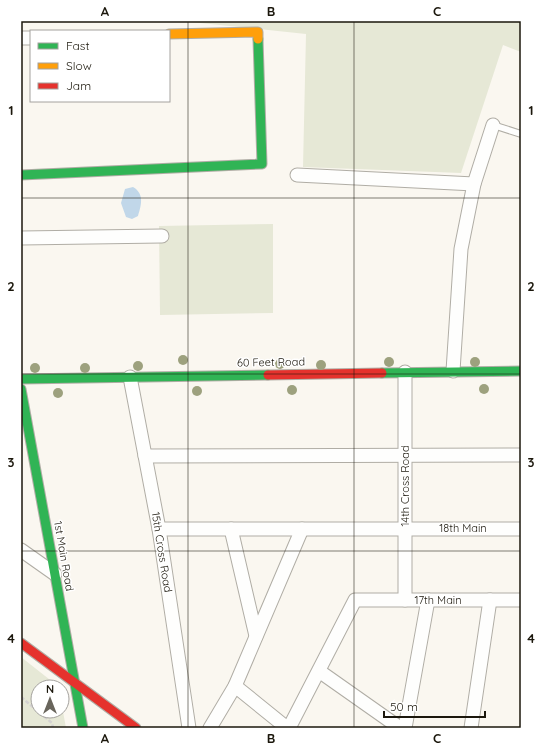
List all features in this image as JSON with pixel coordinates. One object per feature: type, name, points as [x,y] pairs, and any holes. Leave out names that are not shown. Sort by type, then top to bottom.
[{"type":"street","points":[[21,175],[262,164],[258,32],[170,34]]},
{"type":"street","points":[[452,371],[461,249],[474,184],[493,125]]},
{"type":"street","points":[[298,175],[474,184]]},
{"type":"street","points":[[21,238],[162,236]]},
{"type":"street","name":"60 Feet Road","points":[[21,379],[521,371]]},
{"type":"street","name":"14th Cross Road","points":[[404,372],[405,600]]},
{"type":"street","name":"15th Cross Road","points":[[130,377],[159,529],[189,728]]},
{"type":"street","name":"1st Main Road","points":[[21,389],[83,728]]},
{"type":"street","points":[[145,456],[521,455]]},
{"type":"street","name":"18th Main","points":[[159,529],[521,529]]},
{"type":"street","points":[[231,529],[256,636]]},
{"type":"street","points":[[210,728],[235,686],[302,529]]},
{"type":"street","points":[[21,550],[56,574]]},
{"type":"street","name":"17th Main","points":[[319,671],[356,600],[521,600]]},
{"type":"street","points":[[405,728],[428,600]]},
{"type":"street","points":[[471,728],[490,600]]},
{"type":"street","points":[[21,643],[74,684],[136,728]]},
{"type":"street","points":[[235,686],[288,728],[319,671],[400,728]]},
{"type":"lane","points":[[493,125],[521,134]]},
{"type":"path","points":[[21,697],[52,723],[53,728]]},
{"type":"green space","points":[[181,21],[521,21],[521,52],[503,45],[461,173],[303,167],[306,34]]},
{"type":"green space","points":[[273,224],[273,313],[160,315],[159,226]]},
{"type":"green space","points":[[21,657],[49,679],[30,679],[30,719],[64,719],[66,728],[21,728]]},
{"type":"water","points":[[133,187],[139,193],[141,200],[138,216],[132,219],[126,217],[121,203],[125,189]]},
{"type":"traffic: fast","points":[[21,175],[262,164],[258,39]]},
{"type":"traffic: fast","points":[[382,373],[521,371]]},
{"type":"traffic: fast","points":[[21,379],[268,375]]},
{"type":"traffic: fast","points":[[21,389],[83,728]]},
{"type":"traffic: slow","points":[[170,34],[258,32],[258,39]]},
{"type":"traffic: jam","points":[[268,375],[382,373]]},
{"type":"traffic: jam","points":[[21,643],[136,728]]}]
